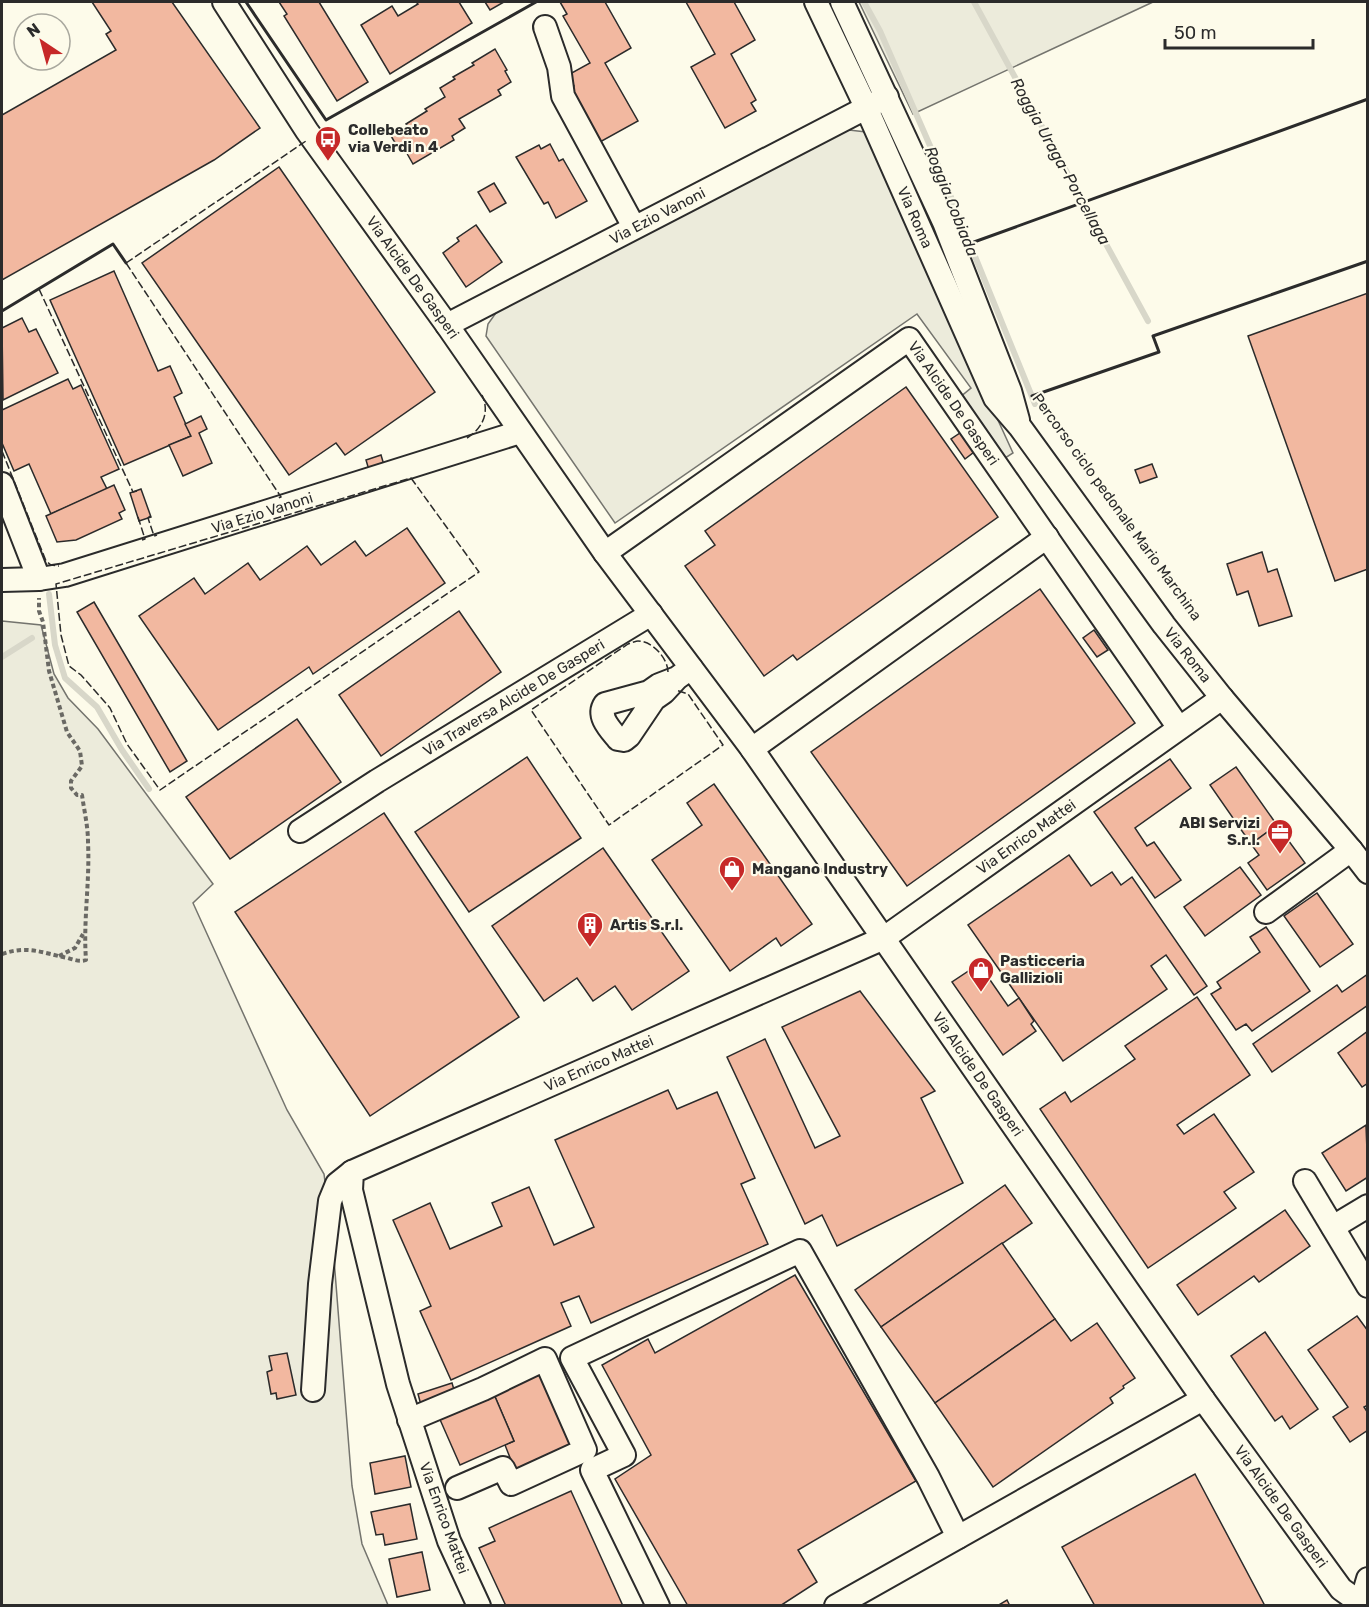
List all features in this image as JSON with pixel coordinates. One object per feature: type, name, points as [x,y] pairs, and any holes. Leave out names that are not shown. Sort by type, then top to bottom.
[{"type":"street","name":"Via Alcide De Gasperi","points":[[224,2],[307,130],[447,325],[605,553],[651,614],[684,673],[752,749],[1203,1399],[1341,1589],[1362,1603]]},
{"type":"street","name":"Via Roma","points":[[816,2],[876,102]]},
{"type":"street","name":"Via Roma","points":[[842,2],[876,102],[995,398],[1020,427],[1164,625],[1368,872]]},
{"type":"street","points":[[544,27],[559,67],[563,96],[634,227]]},
{"type":"street","name":"Via Ezio Vanoni","points":[[447,325],[876,102]]},
{"type":"street","name":"Via Alcide De Gasperi","points":[[605,553],[909,339],[1179,728]]},
{"type":"street","name":"Via Ezio Vanoni","points":[[2,580],[39,579],[65,575],[520,432]]},
{"type":"street","points":[[2,484],[39,579]]},
{"type":"street","points":[[752,749],[1047,537]]},
{"type":"street","name":"Via Traversa Alcide De Gasperi","points":[[300,831],[377,781],[651,614]]},
{"type":"street","name":"Via Enrico Mattei","points":[[479,1605],[449,1540],[398,1384],[351,1190],[352,1172],[884,938],[1222,698]]},
{"type":"street","points":[[1266,912],[1351,850]]},
{"type":"street","points":[[313,1390],[320,1284],[330,1201],[337,1184],[352,1172]]},
{"type":"street","points":[[1305,1181],[1368,1286]]},
{"type":"street","points":[[1333,1227],[1368,1206]]},
{"type":"street","points":[[658,1605],[592,1470],[624,1455],[572,1358],[800,1251],[928,1477],[958,1537]]},
{"type":"street","points":[[410,1420],[483,1389],[545,1359],[585,1450],[511,1484],[503,1468],[457,1488]]},
{"type":"street","points":[[836,1605],[1203,1399]]},
{"type":"street","points":[[1362,1603],[1368,1579]]},
{"type":"path","points":[[2,954],[28,948],[58,957],[85,962],[86,960],[84,931],[88,842],[82,795],[77,795],[71,789],[71,781],[82,766],[80,751],[67,732],[49,672],[43,622],[39,611],[39,579]]},
{"type":"path","points":[[58,957],[75,948],[84,931]]},
{"type":"shaded area","points":[[859,2],[1153,2],[913,114]]},
{"type":"shaded area","points":[[849,130],[866,132],[1013,453],[1002,460],[959,398],[971,388],[917,314],[615,523],[486,336],[488,324],[498,310],[831,134]]},
{"type":"shaded area","points":[[2,621],[41,625],[54,674],[68,698],[98,729],[213,884],[193,903],[287,1110],[324,1174],[332,1234],[352,1486],[362,1544],[388,1605],[2,1605]]},
{"type":"building","points":[[92,2],[172,2],[260,128],[214,160],[2,280],[2,115],[116,50],[106,34],[111,31]]},
{"type":"building","points":[[279,2],[319,2],[368,82],[337,101],[284,16],[287,14]]},
{"type":"building","points":[[416,2],[459,2],[472,23],[390,74],[361,25],[392,6],[398,16],[418,4]]},
{"type":"building","points":[[485,2],[504,2],[490,10]]},
{"type":"building","points":[[560,2],[605,2],[631,48],[605,63],[638,121],[600,142],[570,88],[574,86],[568,75],[590,63],[563,16],[567,14]]},
{"type":"building","points":[[686,2],[734,2],[755,40],[731,54],[756,100],[751,103],[756,111],[725,128],[691,67],[715,54]]},
{"type":"building","points":[[495,49],[511,82],[498,90],[501,95],[459,119],[465,128],[452,136],[454,140],[413,164],[405,150],[401,153],[391,136],[427,111],[425,109],[445,97],[440,88],[455,79],[453,77]]},
{"type":"building","points":[[550,144],[559,161],[563,159],[587,201],[556,218],[548,202],[544,204],[516,157],[539,145],[541,149]]},
{"type":"building","points":[[279,167],[435,392],[345,455],[336,443],[289,475],[142,263]]},
{"type":"building","points":[[494,183],[506,203],[490,212],[478,192]]},
{"type":"building","points":[[476,225],[502,262],[466,287],[443,253],[459,241],[457,238]]},
{"type":"building","points":[[114,271],[158,371],[170,366],[182,393],[174,397],[191,436],[124,465],[50,300]]},
{"type":"building","points":[[1368,293],[1368,569],[1335,581],[1248,336]]},
{"type":"building","points":[[22,318],[29,332],[36,329],[58,373],[3,400],[2,328]]},
{"type":"building","points":[[68,379],[73,389],[81,385],[119,469],[101,477],[107,489],[51,514],[29,464],[14,471],[2,443],[2,410]]},
{"type":"building","points":[[906,387],[998,517],[797,660],[793,655],[764,676],[685,566],[715,545],[705,531]]},
{"type":"building","points":[[201,416],[207,429],[199,433],[212,463],[183,476],[169,445],[191,436],[185,424]]},
{"type":"building","points":[[960,433],[974,452],[965,459],[951,439]]},
{"type":"building","points":[[381,455],[384,465],[369,470],[366,460]]},
{"type":"building","points":[[1152,464],[1157,477],[1140,483],[1135,470]]},
{"type":"building","points":[[114,485],[125,510],[119,513],[122,519],[76,540],[57,542],[46,516]]},
{"type":"building","points":[[141,489],[151,517],[139,521],[130,493]]},
{"type":"building","points":[[407,528],[445,583],[313,674],[309,667],[218,730],[139,616],[194,578],[205,594],[248,563],[260,580],[307,546],[321,565],[355,541],[366,556]]},
{"type":"building","points":[[1262,552],[1268,572],[1277,569],[1292,616],[1259,626],[1248,591],[1237,595],[1227,564]]},
{"type":"building","points":[[1040,589],[1135,723],[907,886],[811,752]]},
{"type":"building","points":[[94,602],[187,761],[170,772],[77,612]]},
{"type":"building","points":[[459,611],[501,672],[381,756],[339,695]]},
{"type":"building","points":[[1094,630],[1108,650],[1097,657],[1083,638]]},
{"type":"building","points":[[297,719],[341,782],[230,859],[186,797]]},
{"type":"building","points":[[527,757],[581,838],[469,912],[415,832]]},
{"type":"building","points":[[1170,759],[1191,788],[1135,828],[1147,846],[1154,842],[1181,880],[1155,898],[1094,812]]},
{"type":"building","points":[[1236,767],[1277,825],[1251,844],[1210,785]]},
{"type":"building","name":"Mangano Industry","points":[[714,784],[812,924],[781,946],[776,938],[730,971],[652,860],[702,825],[687,803]]},
{"type":"building","points":[[384,813],[519,1017],[370,1116],[235,912]]},
{"type":"building","points":[[1277,825],[1305,863],[1267,890],[1248,863],[1259,855],[1251,844]]},
{"type":"building","name":"Artis S.r.l.","points":[[603,848],[689,971],[632,1010],[615,986],[593,1001],[577,978],[544,1001],[492,926]]},
{"type":"building","points":[[1069,855],[1091,886],[1112,872],[1121,885],[1132,877],[1207,986],[1194,995],[1166,955],[1151,966],[1167,989],[1063,1061],[968,925]]},
{"type":"building","points":[[1240,867],[1261,895],[1205,936],[1184,907]]},
{"type":"building","points":[[1317,893],[1353,944],[1320,967],[1284,916]]},
{"type":"building","points":[[1266,927],[1310,991],[1252,1031],[1246,1024],[1236,1030],[1211,994],[1221,988],[1217,982],[1260,952],[1250,937]]},
{"type":"building","points":[[979,964],[1008,1006],[1019,998],[1034,1021],[1031,1024],[1036,1031],[1003,1055],[952,982]]},
{"type":"building","points":[[1368,974],[1368,1005],[1272,1072],[1253,1044],[1337,985],[1342,992]]},
{"type":"building","points":[[860,991],[935,1091],[921,1098],[963,1183],[837,1246],[822,1215],[805,1224],[727,1057],[765,1039],[815,1148],[840,1136],[782,1027]]},
{"type":"building","points":[[1197,997],[1250,1075],[1177,1125],[1184,1134],[1214,1114],[1254,1172],[1224,1192],[1236,1208],[1148,1268],[1040,1109],[1065,1092],[1071,1102],[1135,1059],[1125,1046]]},
{"type":"building","points":[[1368,1031],[1368,1083],[1362,1087],[1338,1053]]},
{"type":"building","points":[[668,1090],[677,1109],[717,1092],[755,1178],[741,1184],[768,1244],[591,1323],[579,1296],[561,1303],[571,1326],[451,1380],[420,1311],[431,1306],[393,1220],[430,1203],[450,1249],[502,1226],[492,1203],[529,1187],[554,1245],[594,1227],[555,1140]]},
{"type":"building","points":[[1366,1125],[1368,1177],[1346,1191],[1322,1153]]},
{"type":"building","points":[[1005,1185],[1032,1223],[881,1327],[855,1290]]},
{"type":"building","points":[[1285,1210],[1310,1246],[1259,1282],[1254,1276],[1198,1315],[1177,1285]]},
{"type":"building","points":[[1002,1243],[1055,1319],[935,1403],[881,1327]]},
{"type":"building","points":[[795,1275],[916,1481],[798,1550],[817,1582],[780,1606],[688,1606],[615,1479],[651,1455],[602,1365],[648,1339],[655,1353]]},
{"type":"building","points":[[1357,1316],[1368,1331],[1368,1405],[1364,1407],[1368,1413],[1368,1430],[1350,1442],[1333,1417],[1348,1407],[1308,1350]]},
{"type":"building","points":[[1055,1319],[1071,1341],[1097,1323],[1135,1378],[1110,1398],[1113,1403],[993,1487],[935,1403]]},
{"type":"building","points":[[1265,1332],[1318,1409],[1290,1429],[1282,1416],[1275,1421],[1231,1356]]},
{"type":"building","points":[[287,1353],[296,1395],[277,1399],[276,1393],[271,1394],[267,1372],[272,1370],[269,1356]]},
{"type":"building","points":[[543,1369],[577,1446],[516,1473],[505,1445],[514,1441],[493,1392]]},
{"type":"building","points":[[452,1383],[455,1393],[421,1405],[418,1394]]},
{"type":"building","points":[[493,1392],[514,1441],[460,1465],[438,1415]]},
{"type":"building","points":[[405,1456],[411,1487],[375,1494],[370,1463]]},
{"type":"building","points":[[1195,1474],[1265,1606],[1095,1606],[1062,1547]]},
{"type":"building","points":[[571,1491],[623,1606],[506,1606],[479,1548],[495,1541],[489,1528]]},
{"type":"building","points":[[410,1504],[417,1539],[385,1545],[383,1534],[376,1535],[371,1512]]},
{"type":"building","points":[[422,1552],[430,1590],[397,1597],[389,1559]]},
{"type":"building","points":[[1007,1600],[1010,1606],[997,1606]]},
{"type":"waterway","name":"Roggia Cobiada","points":[[864,2],[880,31],[931,148],[1035,404]]},
{"type":"waterway","name":"Roggia Uraga-Porcellaga","points":[[974,2],[1148,321]]},
{"type":"waterway","points":[[49,594],[55,645],[65,678],[97,707],[122,750],[149,789]]},
{"type":"waterway","points":[[2,657],[32,638]]},
{"type":"fence","points":[[126,263],[306,141]]},
{"type":"fence","points":[[126,263],[281,497],[278,498]]},
{"type":"fence","points":[[39,289],[133,492],[137,491]]},
{"type":"fence","points":[[467,438],[473,434],[484,419],[485,407],[482,395]]},
{"type":"fence","points":[[2,451],[46,561],[51,565],[59,566]]},
{"type":"fence","points":[[411,478],[479,572],[160,790],[127,744],[110,708],[81,675],[69,666],[61,635],[56,584],[411,478]]},
{"type":"fence","points":[[150,516],[148,518],[154,536],[157,535]]},
{"type":"fence","points":[[138,517],[145,539],[142,540]]},
{"type":"fence","points":[[668,672],[659,652],[649,644],[638,641],[628,644],[531,710],[609,825],[723,745],[688,694],[676,690]]},
{"type":"wall","points":[[246,2],[326,120],[536,2]]},
{"type":"wall","points":[[974,242],[1368,99]]},
{"type":"wall","points":[[2,311],[113,244],[126,263]]},
{"type":"wall","points":[[1032,396],[1159,352],[1153,336],[1368,261]]},
{"type":"place","name":"Collebeato via Verdi n 4","points":[[328,162]]},
{"type":"place","name":"ABI Servizi S.r.l.","points":[[1280,855]]},
{"type":"place","name":"Mangano Industry","points":[[732,892]]},
{"type":"place","name":"Artis S.r.l.","points":[[590,948]]},
{"type":"place","name":"Pasticceria Gallizioli","points":[[981,993]]}]
